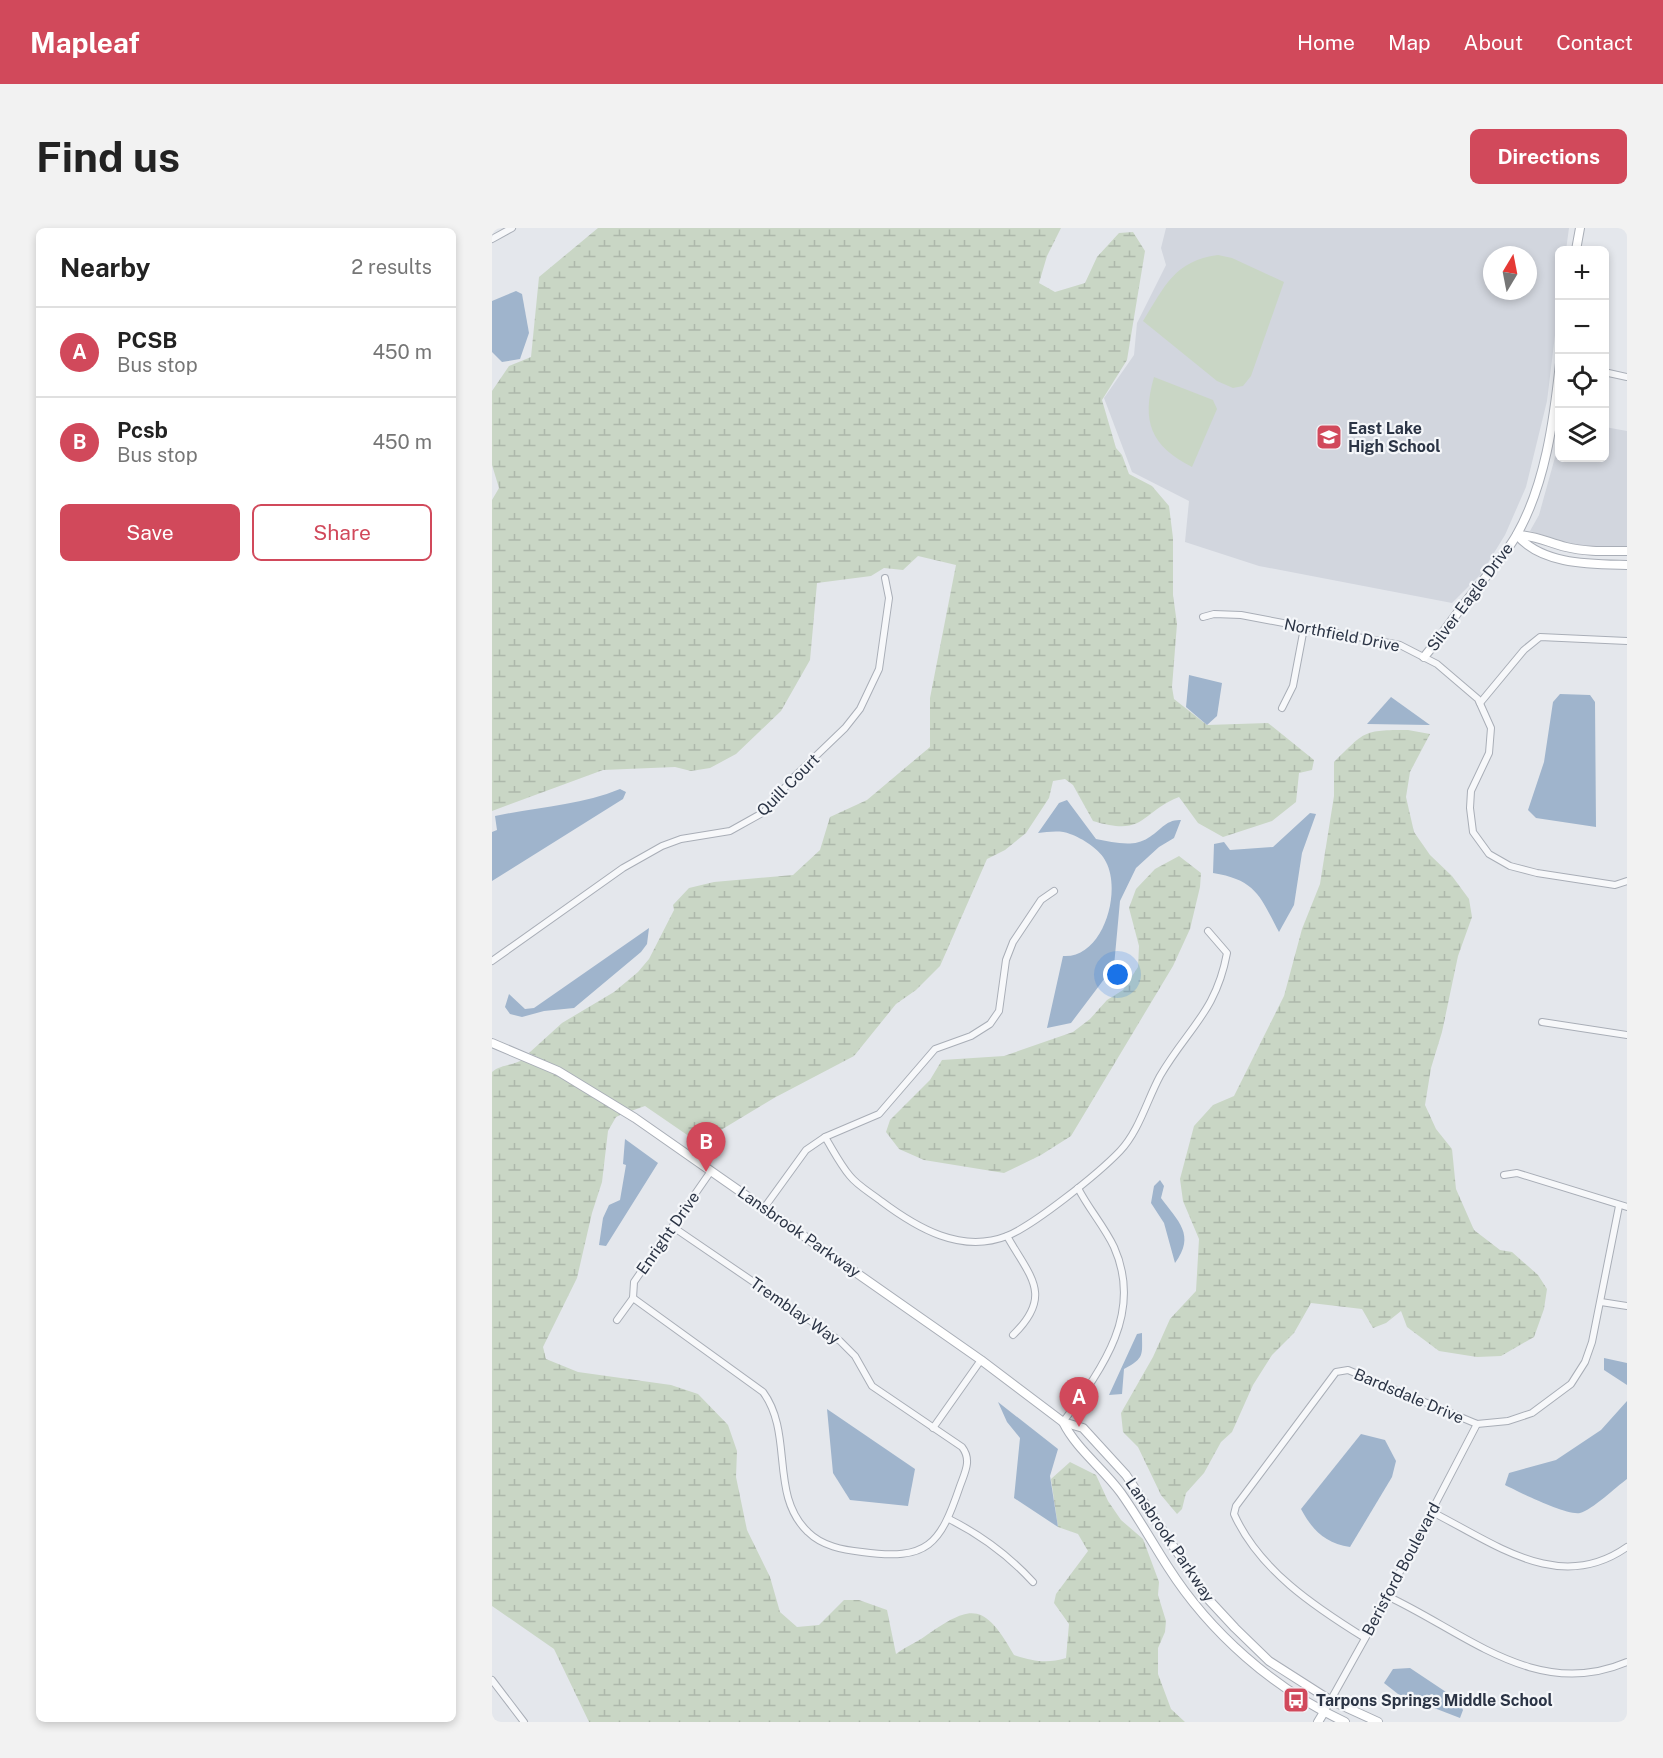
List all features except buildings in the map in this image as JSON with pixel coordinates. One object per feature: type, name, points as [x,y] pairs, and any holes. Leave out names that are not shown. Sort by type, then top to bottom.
[{"type":"street","points":[[492,239],[512,228]]},
{"type":"street","points":[[1577,246],[1580,228]]},
{"type":"street","points":[[1609,373],[1627,376]]},
{"type":"street","name":"Silver Eagle Drive","points":[[1424,657],[1486,579],[1516,535],[1537,485],[1553,426],[1555,408]]},
{"type":"street","points":[[1516,535],[1529,535],[1566,547],[1595,552],[1627,551]]},
{"type":"street","points":[[1516,535],[1526,546],[1563,560],[1627,566]]},
{"type":"street","name":"Quill Court","points":[[492,961],[623,868],[662,846],[681,839],[730,831],[764,812],[793,778],[845,728],[860,709],[879,669],[889,598],[885,578]]},
{"type":"street","name":"Northfield Drive","points":[[1203,617],[1214,614],[1241,615],[1401,645],[1437,664],[1480,703],[1491,728],[1490,753],[1471,791],[1470,808],[1473,832],[1488,854],[1510,866],[1538,873],[1614,885],[1627,881]]},
{"type":"street","points":[[1282,708],[1293,686],[1304,628]]},
{"type":"street","points":[[1480,703],[1524,651],[1540,637],[1627,641]]},
{"type":"street","points":[[764,1208],[806,1150],[825,1137],[879,1114],[935,1049],[970,1036],[990,1024],[999,1011],[1006,960],[1013,942],[1041,900],[1054,891]]},
{"type":"street","points":[[825,1137],[855,1181],[920,1227],[943,1238],[968,1241],[1007,1236],[1078,1188],[1120,1151],[1133,1131],[1161,1075],[1207,1012],[1218,991],[1227,953],[1208,931]]},
{"type":"street","points":[[1542,1022],[1627,1035]]},
{"type":"street","name":"Lansbrook Parkway","points":[[492,1043],[558,1071],[635,1118],[981,1359],[1063,1422],[1083,1428],[1126,1475],[1148,1505],[1180,1558],[1221,1614],[1269,1661],[1330,1701]]},
{"type":"street","name":"Enright Drive","points":[[617,1320],[633,1298],[634,1282],[711,1171]]},
{"type":"street","points":[[1503,1175],[1517,1173],[1627,1207]]},
{"type":"street","points":[[1063,1422],[1112,1348],[1124,1305],[1122,1271],[1113,1245],[1078,1188]]},
{"type":"street","name":"Bardsdale Drive","points":[[1365,1638],[1292,1588],[1256,1548],[1234,1514],[1236,1506],[1336,1372],[1348,1370],[1452,1416],[1477,1424],[1508,1421],[1532,1413],[1570,1384],[1585,1362],[1601,1302],[1619,1206]]},
{"type":"street","name":"Tremblay Way","points":[[673,1227],[840,1341],[855,1356],[872,1386],[962,1447],[968,1458],[949,1519]]},
{"type":"street","points":[[1007,1236],[1036,1293],[1033,1310],[1013,1335]]},
{"type":"street","points":[[633,1298],[752,1382],[768,1398],[777,1414],[788,1499],[798,1522],[809,1534],[834,1547],[850,1551],[892,1556],[907,1555],[933,1541],[949,1519],[967,1528],[1021,1569],[1033,1582]]},
{"type":"street","points":[[1601,1302],[1627,1306]]},
{"type":"street","points":[[933,1428],[981,1359]]},
{"type":"street","name":"Lansbrook Parkway","points":[[1063,1422],[1070,1436],[1115,1484],[1136,1513],[1169,1569],[1214,1625],[1261,1672],[1324,1712],[1345,1722]]},
{"type":"street","name":"Berisford Boulevard","points":[[1324,1712],[1477,1424]]},
{"type":"street","points":[[1431,1512],[1522,1558],[1543,1565],[1564,1568],[1594,1564],[1611,1558],[1627,1547]]},
{"type":"street","points":[[1387,1596],[1521,1666],[1571,1674],[1602,1671],[1627,1662]]},
{"type":"street","points":[[492,1680],[524,1722]]},
{"type":"street","points":[[1330,1701],[1378,1722]]},
{"type":"street","points":[[1318,1722],[1324,1712]]},
{"type":"shaded area","name":"East Lake High School","points":[[1166,228],[1569,228],[1567,246],[1555,246],[1555,335],[1547,401],[1526,487],[1505,535],[1481,574],[1452,603],[1259,566],[1185,542],[1189,501],[1132,472],[1104,398],[1134,355],[1137,323],[1166,265],[1161,248]]},
{"type":"shaded area","points":[[1609,428],[1627,431],[1627,547],[1595,548],[1567,543],[1530,531],[1539,515],[1555,457],[1555,462],[1609,462]]},
{"type":"green space","points":[[598,228],[1061,228],[1047,256],[1039,283],[1055,292],[1085,283],[1097,257],[1119,233],[1133,232],[1145,251],[1127,360],[1102,400],[1116,448],[1122,455],[1129,474],[1152,486],[1169,506],[1173,538],[1173,595],[1177,624],[1172,687],[1174,699],[1207,725],[1268,723],[1314,760],[1312,770],[1299,773],[1296,802],[1272,821],[1223,837],[1198,823],[1179,797],[1133,825],[1110,825],[1093,821],[1073,785],[1065,779],[1053,781],[1049,798],[1026,833],[1005,850],[987,859],[940,966],[916,990],[896,1004],[854,1056],[774,1098],[711,1136],[696,1141],[645,1106],[631,1111],[529,1053],[562,1023],[614,992],[638,972],[649,959],[674,910],[673,905],[689,888],[714,882],[793,875],[820,850],[830,817],[867,800],[930,747],[930,698],[956,565],[918,556],[903,570],[884,568],[871,576],[817,583],[810,660],[781,711],[736,754],[710,768],[691,771],[675,767],[603,770],[492,811],[492,500],[499,488],[492,465],[492,391],[509,366],[531,357],[539,277]]},
{"type":"green space","points":[[1218,255],[1232,258],[1284,282],[1251,376],[1243,386],[1233,388],[1217,381],[1143,321],[1165,286],[1181,269],[1203,258]]},
{"type":"green space","points":[[1154,377],[1213,400],[1217,409],[1192,467],[1167,450],[1153,431],[1149,407]]},
{"type":"green space","points":[[1408,730],[1430,734],[1410,772],[1406,797],[1414,832],[1430,855],[1452,876],[1469,899],[1472,917],[1458,956],[1442,1032],[1431,1068],[1425,1105],[1436,1129],[1452,1149],[1456,1189],[1474,1230],[1500,1250],[1512,1252],[1538,1275],[1547,1289],[1544,1309],[1534,1337],[1501,1356],[1477,1357],[1439,1351],[1407,1327],[1401,1311],[1386,1323],[1373,1328],[1362,1309],[1311,1303],[1294,1333],[1272,1355],[1253,1385],[1232,1432],[1221,1442],[1204,1473],[1186,1493],[1182,1509],[1177,1514],[1161,1495],[1138,1447],[1123,1432],[1121,1413],[1153,1357],[1170,1319],[1196,1291],[1199,1239],[1183,1201],[1180,1179],[1194,1126],[1213,1105],[1234,1096],[1284,996],[1302,929],[1320,884],[1334,796],[1334,762],[1366,734]]},
{"type":"green space","points":[[1179,856],[1201,873],[1190,929],[1173,966],[1071,1136],[1041,1155],[1004,1173],[924,1160],[899,1149],[886,1132],[890,1120],[930,1080],[942,1060],[1004,1056],[1073,1032],[1090,1019],[1107,1000],[1123,990],[1138,967],[1139,946],[1129,908],[1136,889],[1155,869]]},
{"type":"green space","points":[[523,1059],[556,1075],[622,1114],[616,1117],[608,1131],[602,1182],[592,1213],[577,1278],[543,1347],[546,1359],[578,1372],[671,1385],[698,1394],[728,1425],[737,1451],[736,1477],[747,1530],[770,1577],[780,1612],[797,1627],[819,1625],[844,1600],[859,1600],[887,1610],[896,1654],[953,1619],[975,1613],[993,1624],[1014,1655],[1040,1661],[1066,1658],[1069,1624],[1054,1603],[1056,1594],[1088,1551],[1078,1534],[1058,1527],[1051,1479],[1070,1462],[1096,1475],[1108,1501],[1121,1520],[1143,1539],[1159,1582],[1158,1595],[1166,1621],[1165,1632],[1158,1648],[1158,1674],[1171,1709],[1185,1722],[589,1722],[554,1649],[492,1606],[492,1072]]},
{"type":"water","points":[[516,291],[522,294],[529,333],[520,359],[502,362],[492,352],[492,301]]},
{"type":"water","points":[[1189,675],[1222,683],[1217,716],[1207,725],[1186,707]]},
{"type":"water","points":[[1560,694],[1590,695],[1595,702],[1596,827],[1536,818],[1528,810],[1544,762],[1553,702]]},
{"type":"water","points":[[1391,697],[1430,725],[1367,724]]},
{"type":"water","points":[[620,789],[626,792],[623,799],[492,881],[492,832],[497,830],[495,816],[574,802]]},
{"type":"water","points":[[1067,800],[1096,839],[1109,842],[1136,843],[1152,835],[1167,823],[1181,820],[1174,838],[1159,847],[1136,868],[1120,901],[1114,966],[1071,1023],[1047,1028],[1063,956],[1077,954],[1089,947],[1098,935],[1106,921],[1112,890],[1106,862],[1091,845],[1066,833],[1038,833],[1059,803]]},
{"type":"water","points":[[1310,813],[1316,814],[1302,853],[1294,905],[1279,932],[1261,899],[1248,885],[1239,880],[1213,873],[1214,844],[1224,842],[1230,850],[1273,847]]},
{"type":"water","points":[[649,928],[647,944],[641,952],[574,1008],[544,1011],[522,1017],[510,1014],[505,1007],[509,994],[525,1009],[534,1008]]},
{"type":"water","points":[[625,1139],[658,1163],[606,1246],[599,1245],[603,1218],[609,1205],[620,1200],[626,1165],[623,1164]]},
{"type":"water","points":[[1160,1180],[1164,1186],[1161,1198],[1178,1221],[1184,1236],[1181,1253],[1175,1263],[1164,1223],[1151,1203],[1154,1186]]},
{"type":"water","points":[[1142,1333],[1141,1355],[1136,1362],[1124,1369],[1122,1394],[1109,1395],[1137,1334]]},
{"type":"water","points":[[1604,1358],[1627,1363],[1627,1385],[1604,1370]]},
{"type":"water","points":[[1627,1401],[1627,1479],[1591,1508],[1580,1513],[1565,1511],[1505,1485],[1509,1473],[1556,1460],[1601,1430]]},
{"type":"water","points":[[998,1402],[1058,1449],[1050,1476],[1058,1527],[1014,1498],[1020,1438],[1007,1422]]},
{"type":"water","points":[[827,1409],[915,1469],[908,1506],[850,1500],[833,1473]]},
{"type":"water","points":[[1361,1434],[1385,1440],[1396,1461],[1392,1477],[1350,1547],[1333,1542],[1321,1535],[1310,1524],[1301,1509]]},
{"type":"water","points":[[1410,1668],[1458,1700],[1463,1710],[1460,1718],[1398,1694],[1384,1683],[1393,1669]]},
{"type":"place","name":"East Lake High School","points":[[1329,437]]},
{"type":"place","name":"Pcsb","points":[[706,1172]]},
{"type":"place","name":"PCSB","points":[[1079,1427]]},
{"type":"place","name":"Tarpons Springs Middle School","points":[[1296,1700]]}]
